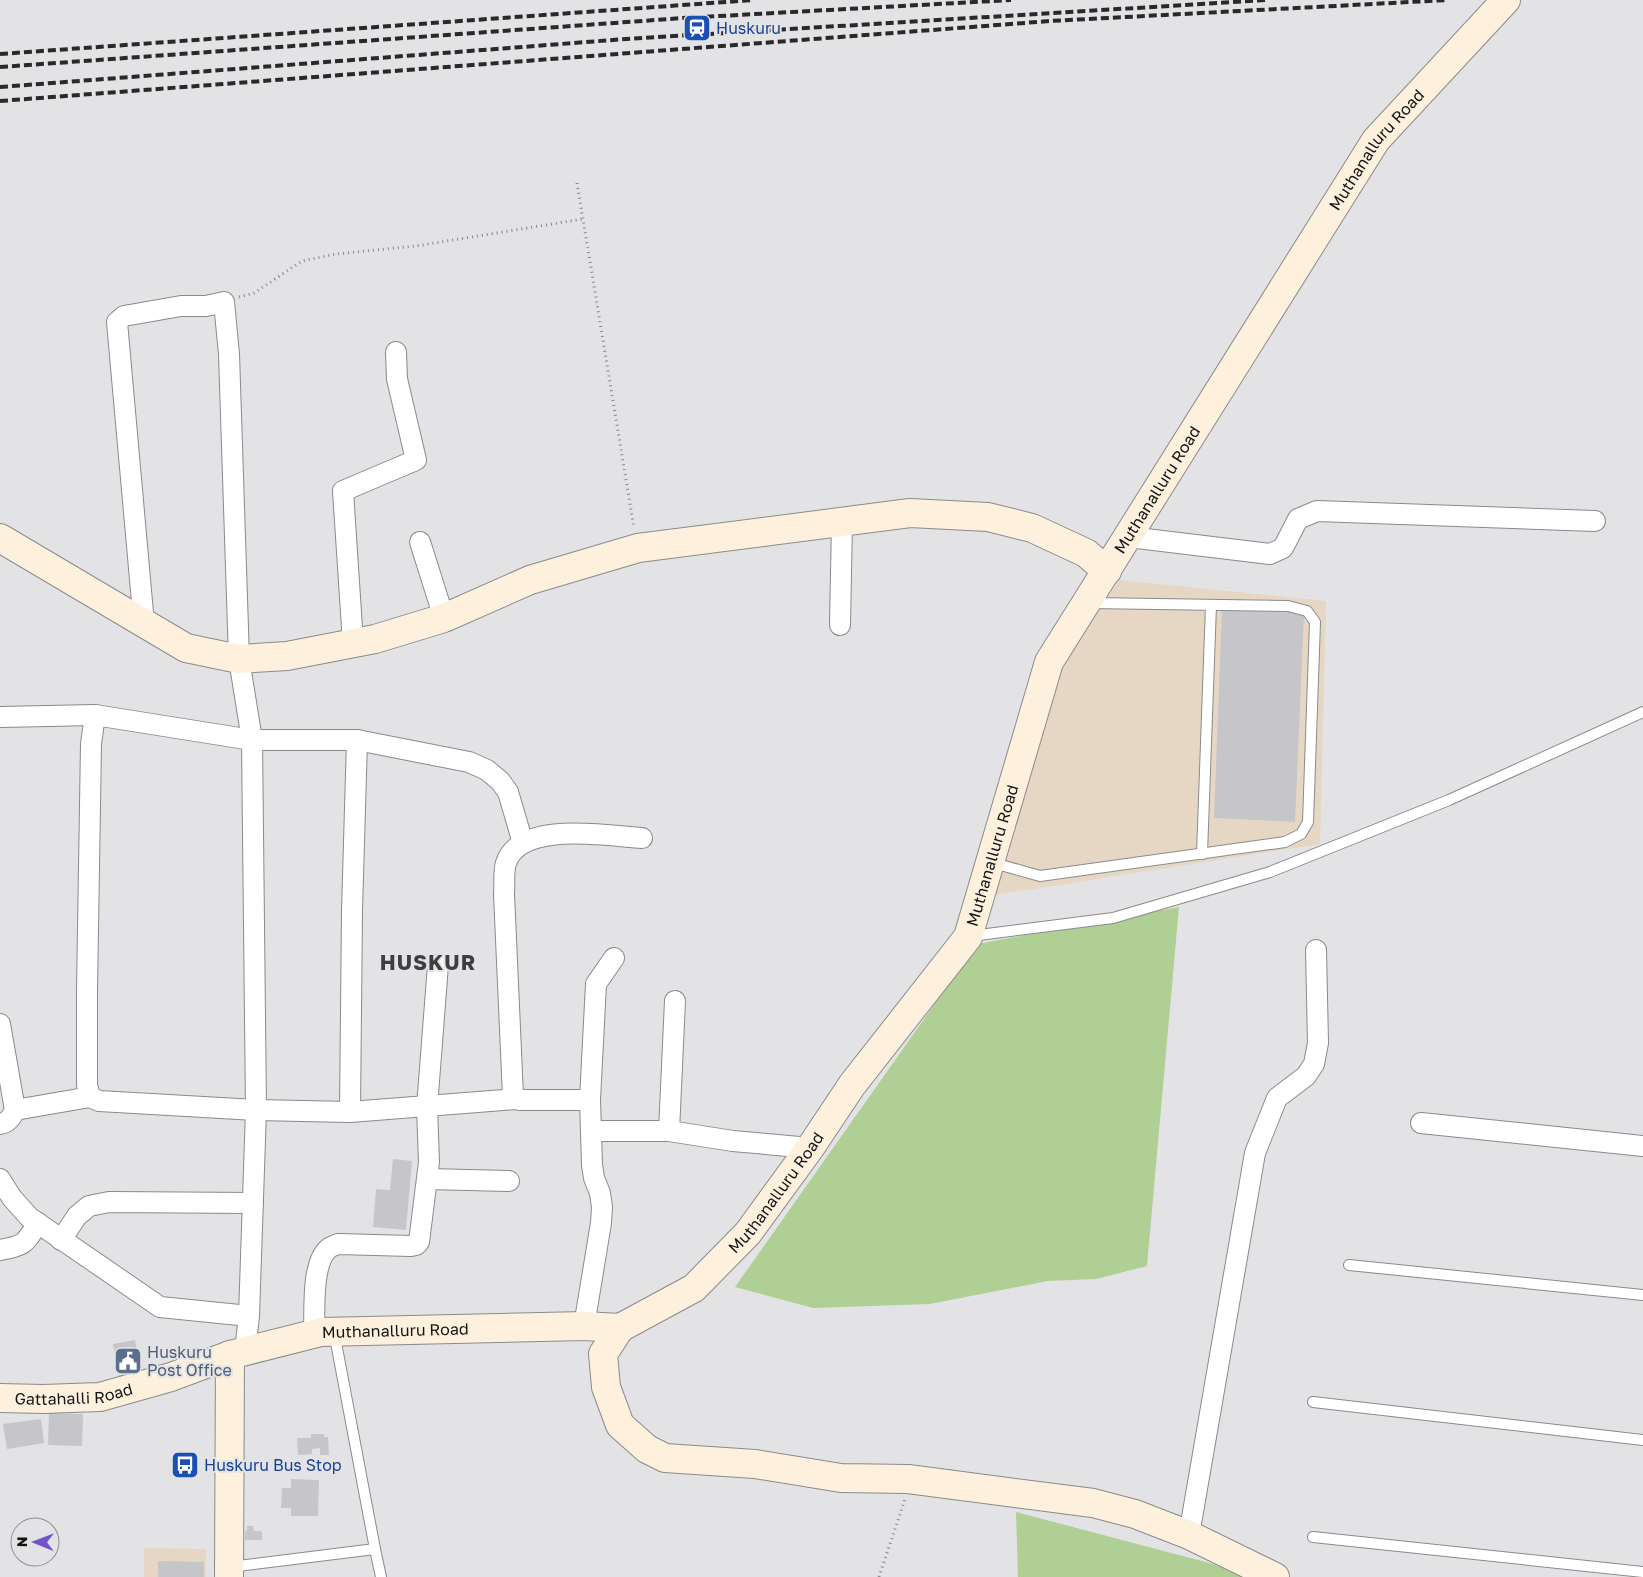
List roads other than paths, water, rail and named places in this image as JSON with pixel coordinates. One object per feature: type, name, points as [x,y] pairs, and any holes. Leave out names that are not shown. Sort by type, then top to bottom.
[{"type":"street","name":"Muthanalluru Road","points":[[238,1353],[324,1333],[584,1326],[620,1328],[694,1288],[748,1233],[810,1148],[852,1085],[968,937],[1049,662],[1376,140],[1506,0]]},
{"type":"street","points":[[144,624],[117,322],[124,316],[181,306],[206,306],[224,302],[228,354],[239,659],[252,740],[256,1110],[249,1316],[238,1353],[229,1572]]},
{"type":"street","points":[[353,644],[344,491],[416,460],[397,379],[396,352]]},
{"type":"street","points":[[1128,537],[1270,554],[1283,548],[1298,519],[1317,511],[1595,521]]},
{"type":"street","points":[[0,538],[186,648],[239,659],[288,656],[375,639],[444,618],[530,580],[638,548],[910,513],[988,517],[1032,528],[1086,553],[1107,571]]},
{"type":"street","points":[[840,625],[842,522]]},
{"type":"street","points":[[420,542],[444,618]]},
{"type":"street","points":[[90,1097],[87,1085],[87,981],[91,744],[95,715]]},
{"type":"street","points":[[0,717],[95,715],[252,740],[357,740],[469,762],[487,770],[500,781],[508,792],[523,843]]},
{"type":"street","points":[[350,1112],[352,911],[357,740]]},
{"type":"street","points":[[516,1099],[513,1096],[504,894],[506,863],[516,847],[532,838],[562,834],[642,838]]},
{"type":"street","points":[[1189,1535],[1255,1153],[1277,1098],[1306,1076],[1314,1064],[1318,1043],[1316,950]]},
{"type":"street","points":[[584,1326],[601,1223],[602,1206],[600,1193],[594,1178],[590,1100],[596,984],[614,958]]},
{"type":"street","points":[[324,1333],[315,1291],[318,1267],[329,1247],[338,1244],[416,1245],[419,1242],[429,1162],[427,1107],[438,966]]},
{"type":"street","points":[[669,1132],[675,1001]]},
{"type":"street","points":[[0,1024],[15,1110],[11,1118],[4,1124],[0,1124]]},
{"type":"street","points":[[15,1110],[73,1102],[90,1097],[99,1101],[256,1110],[350,1112],[516,1099],[590,1100]]},
{"type":"street","points":[[1421,1123],[1643,1146]]},
{"type":"street","points":[[592,1131],[669,1132],[733,1141],[810,1148]]},
{"type":"street","points":[[427,1178],[509,1180]]},
{"type":"street","points":[[0,1179],[12,1198],[29,1217],[160,1307],[249,1316]]},
{"type":"street","points":[[61,1240],[77,1216],[89,1206],[110,1202],[252,1203]]},
{"type":"street","points":[[0,1250],[22,1246],[38,1223]]},
{"type":"street","points":[[620,1328],[603,1354],[606,1387],[620,1424],[648,1448],[665,1458],[755,1464],[840,1478],[908,1479],[1093,1502],[1136,1514],[1189,1535],[1275,1577]]},
{"type":"street","name":"Gattahalli Road","points":[[0,1398],[100,1397],[171,1378],[238,1353]]},
{"type":"lane","points":[[990,862],[1040,876],[1285,842],[1301,834],[1308,822],[1315,622],[1308,611],[1288,606],[1086,603]]},
{"type":"lane","points":[[1202,854],[1211,605]]},
{"type":"lane","points":[[968,937],[1113,918],[1270,872],[1449,800],[1643,712]]},
{"type":"lane","points":[[1349,1265],[1643,1295]]},
{"type":"lane","points":[[324,1333],[381,1577]]},
{"type":"lane","points":[[1313,1402],[1643,1440]]},
{"type":"lane","points":[[1313,1537],[1643,1572]]},
{"type":"lane","points":[[229,1572],[375,1548]]},
{"type":"railway","points":[[0,54],[753,0]]},
{"type":"railway","points":[[0,67],[683,18],[1011,0]]},
{"type":"railway","points":[[0,87],[626,39],[1267,0]]},
{"type":"railway","points":[[0,101],[1050,21],[1448,0]]},
{"type":"place","name":"Huskuru","points":[[697,28]]},
{"type":"place","name":"Huskuru Post Office","points":[[128,1361]]},
{"type":"place","name":"Huskuru Bus Stop","points":[[185,1465]]},
{"type":"district","name":"HUSKUR","points":[[428,963]]}]
